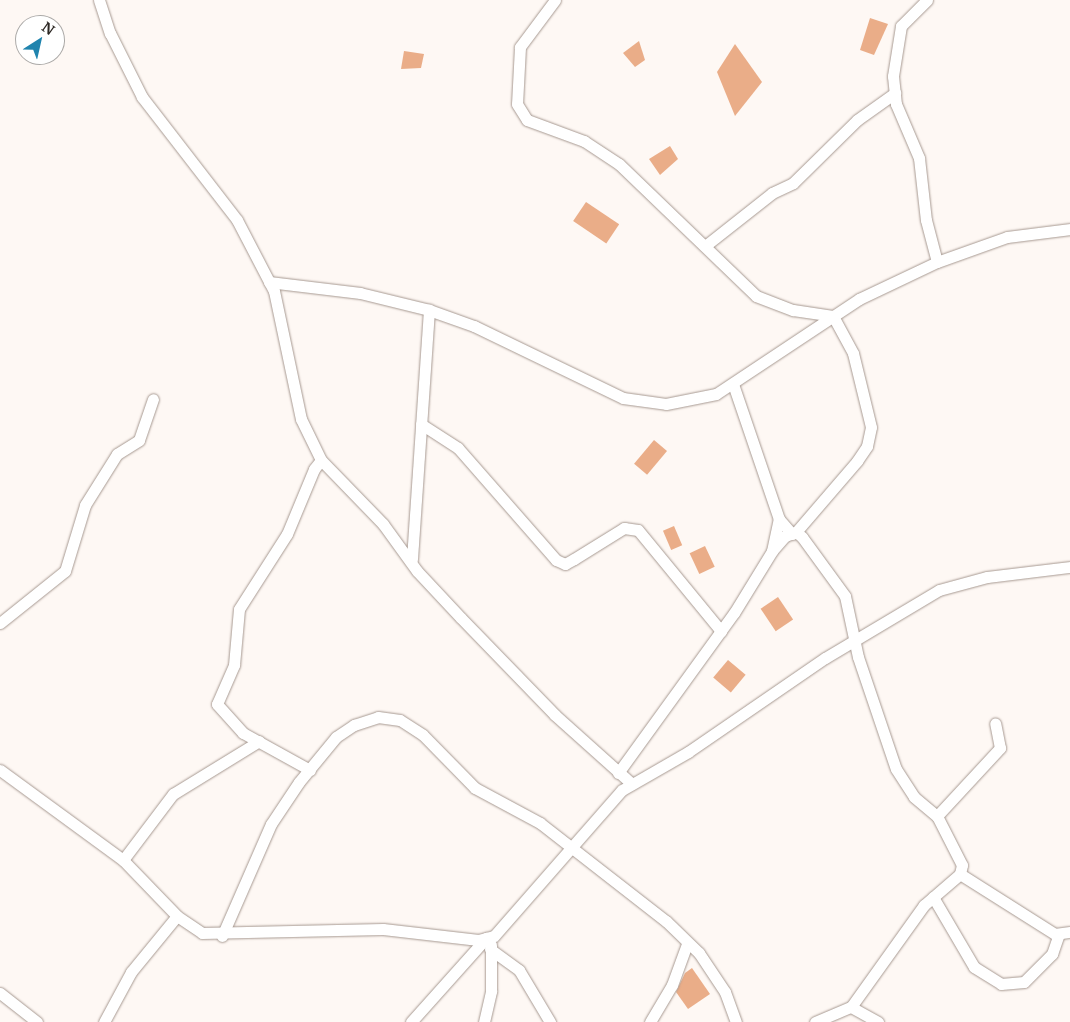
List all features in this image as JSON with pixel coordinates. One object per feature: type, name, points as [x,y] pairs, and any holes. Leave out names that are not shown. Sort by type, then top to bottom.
[{"type":"street","points":[[99,0],[110,33],[142,97],[237,220],[269,282],[292,358],[301,419],[321,460],[412,559],[417,571],[474,632],[632,784]]},
{"type":"street","points":[[555,0],[520,48],[517,104],[526,120],[584,141],[619,164],[756,296],[793,310],[833,316]]},
{"type":"street","points":[[927,0],[901,26],[894,51],[895,93],[919,158],[926,220],[938,262]]},
{"type":"street","points":[[705,246],[772,193],[793,183],[857,120],[895,93]]},
{"type":"street","points":[[269,282],[360,293],[429,310],[474,326],[622,398],[666,404],[716,394],[833,316],[938,262],[1007,238],[1070,229]]},
{"type":"street","points":[[412,559],[429,310]]},
{"type":"street","points":[[618,772],[720,630],[772,551],[794,533],[858,460],[869,437],[869,406],[852,354],[833,316]]},
{"type":"street","points":[[733,384],[779,519],[794,533],[845,596],[857,640],[858,657],[896,769],[914,797],[937,816],[962,865],[960,874],[933,897],[851,1008],[815,1022]]},
{"type":"street","points":[[0,623],[65,571],[85,505],[117,454],[139,440],[147,427],[153,399]]},
{"type":"street","points":[[421,424],[458,448],[556,560],[564,564],[574,560],[624,528],[638,530],[720,630]]},
{"type":"street","points":[[310,770],[259,741],[223,717],[218,696],[234,664],[239,609],[287,534],[314,469],[321,460]]},
{"type":"street","points":[[772,551],[779,519]]},
{"type":"street","points":[[411,1022],[490,941],[602,808],[632,784],[857,640],[939,590],[987,577],[1070,567]]},
{"type":"street","points":[[222,936],[271,824],[336,738],[354,725],[378,717],[400,720],[423,734],[475,788],[570,845],[623,884],[699,953],[725,992],[736,1022]]},
{"type":"street","points":[[937,816],[1000,748],[996,723]]},
{"type":"street","points":[[123,860],[173,794],[259,741]]},
{"type":"street","points":[[0,770],[123,860],[177,916],[202,933],[222,936],[384,929],[490,941],[519,970],[550,1022]]},
{"type":"street","points":[[933,897],[974,967],[1001,984],[1024,982],[1052,954],[1064,933],[960,874]]},
{"type":"street","points":[[104,1022],[131,972],[177,916]]},
{"type":"street","points":[[484,1022],[491,991],[490,941]]},
{"type":"street","points":[[650,1022],[665,999],[687,944]]},
{"type":"street","points":[[0,993],[37,1022]]},
{"type":"street","points":[[851,1008],[878,1022]]},
{"type":"building","points":[[870,18],[888,24],[874,55],[860,50]]},
{"type":"building","points":[[639,41],[645,60],[635,67],[623,53]]},
{"type":"building","points":[[735,44],[762,82],[735,116],[717,72]]},
{"type":"building","points":[[404,51],[424,54],[421,68],[401,69]]},
{"type":"building","points":[[670,146],[678,159],[660,175],[649,159]]},
{"type":"building","points":[[586,202],[619,224],[606,243],[573,221]]},
{"type":"building","points":[[654,440],[667,451],[647,475],[634,464]]},
{"type":"building","points":[[674,526],[682,545],[671,550],[663,531]]},
{"type":"building","points":[[705,546],[715,567],[699,574],[690,553]]},
{"type":"building","points":[[778,597],[793,619],[776,631],[761,609]]},
{"type":"building","points":[[728,660],[746,675],[731,692],[713,678]]},
{"type":"building","points":[[692,968],[710,994],[688,1009],[676,992],[685,973]]}]
